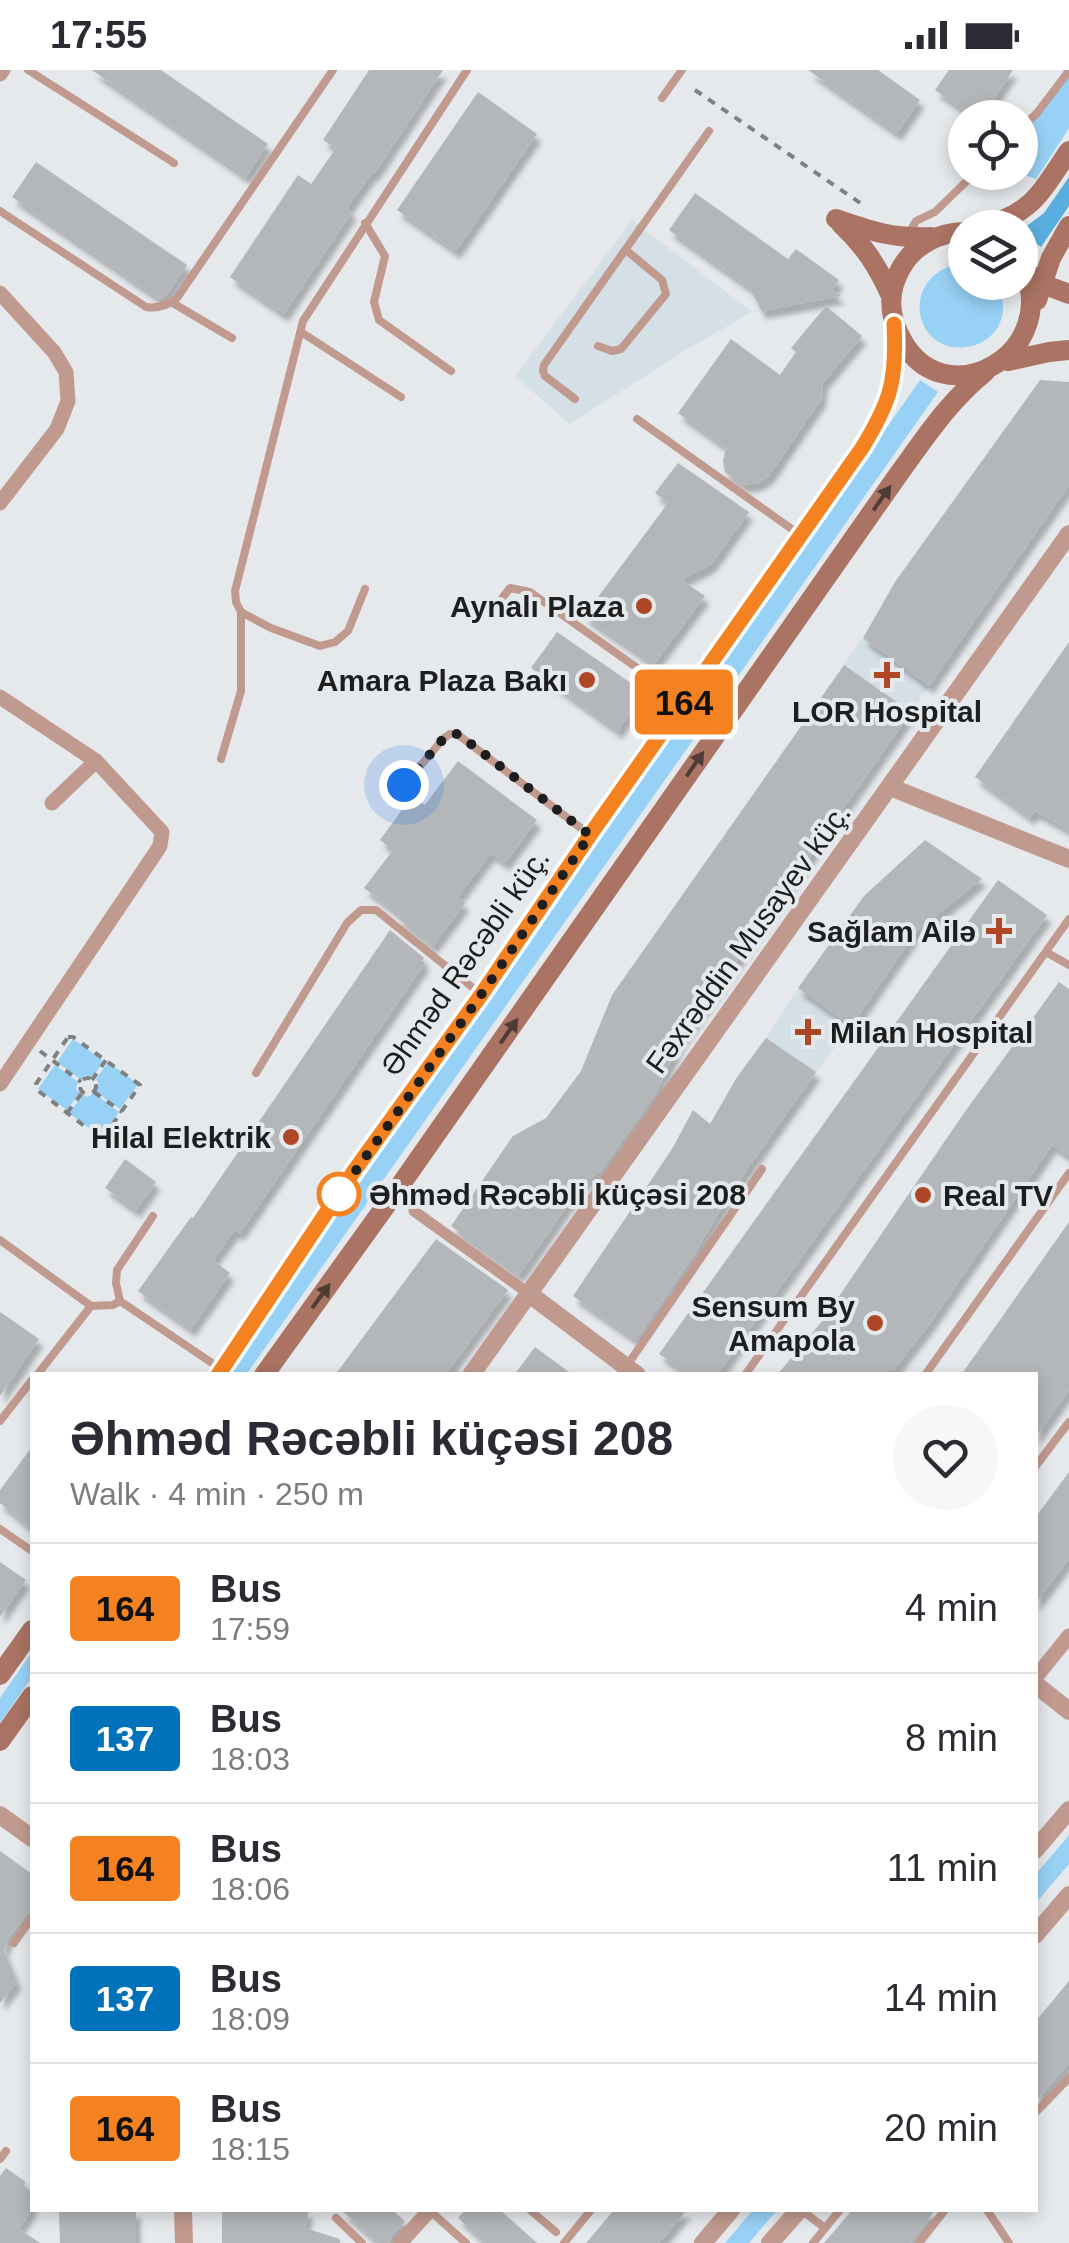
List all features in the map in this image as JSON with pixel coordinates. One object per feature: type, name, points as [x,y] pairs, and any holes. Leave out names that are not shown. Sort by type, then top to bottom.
[{"type":"main road","points":[[1022,210],[1036,199],[1069,150]]},
{"type":"main road","points":[[891,296],[874,260],[836,219],[876,233],[906,238],[948,233]]},
{"type":"main road","points":[[1006,361],[1026,336],[1042,283],[1069,226]]},
{"type":"main road","points":[[891,296],[896,277],[919,246],[948,236]]},
{"type":"main road","points":[[1038,279],[1069,294]]},
{"type":"main road","name":"Əhməd Rəcəbli küç.","points":[[220,1372],[354,1171],[862,448],[886,405],[894,381],[891,296]]},
{"type":"main road","points":[[1034,300],[1034,306]]},
{"type":"main road","points":[[894,324],[902,342],[930,367],[966,376],[985,372]]},
{"type":"main road","points":[[266,1372],[944,411],[985,372],[1006,361],[1069,350]]},
{"type":"main road","points":[[0,1676],[30,1633]]},
{"type":"main road","points":[[0,1741],[30,1699]]},
{"type":"street","points":[[0,293],[54,352],[66,372],[68,401],[57,429],[0,503]]},
{"type":"street","name":"Fəxrəddin Musayev küç.","points":[[474,1372],[1069,534]]},
{"type":"street","points":[[0,696],[96,762],[162,832],[160,846],[0,1084]]},
{"type":"street","points":[[52,802],[96,762]]},
{"type":"street","points":[[890,787],[1069,858]]},
{"type":"street","points":[[414,1211],[631,1371]]},
{"type":"street","points":[[1038,1677],[1069,1636]]},
{"type":"street","points":[[1038,1684],[1069,1711]]},
{"type":"street","points":[[1038,1846],[1069,1810]]},
{"type":"street","points":[[0,1816],[30,1837]]},
{"type":"street","points":[[1038,1931],[1069,1895]]},
{"type":"street","points":[[183,2212],[184,2243]]},
{"type":"street","points":[[400,2243],[428,2212]]},
{"type":"street","points":[[703,2243],[729,2212]]},
{"type":"street","points":[[770,2243],[798,2212]]},
{"type":"lane","points":[[28,70],[174,163]]},
{"type":"lane","points":[[0,211],[146,306],[171,302],[333,70]]},
{"type":"lane","points":[[221,759],[241,691],[241,612],[235,591],[308,310],[467,70]]},
{"type":"lane","points":[[662,98],[682,70]]},
{"type":"lane","points":[[1038,112],[1069,71]]},
{"type":"lane","points":[[575,400],[545,376],[544,365],[709,131]]},
{"type":"lane","points":[[906,238],[916,220],[935,212],[958,190]]},
{"type":"lane","points":[[366,223],[385,256],[374,302],[380,320],[452,372]]},
{"type":"lane","points":[[598,346],[612,351],[620,349],[666,294],[662,280],[626,250]]},
{"type":"lane","points":[[171,302],[232,338]]},
{"type":"lane","points":[[301,332],[401,396]]},
{"type":"lane","points":[[636,419],[800,535]]},
{"type":"lane","points":[[490,614],[510,588],[530,592],[684,701]]},
{"type":"lane","points":[[241,612],[320,646],[335,642],[348,631],[365,589]]},
{"type":"lane","points":[[404,785],[444,738],[458,734],[590,835]]},
{"type":"lane","points":[[256,1074],[346,923],[361,910],[376,910],[481,995]]},
{"type":"lane","points":[[747,1372],[1069,920]]},
{"type":"lane","points":[[1046,952],[1069,965]]},
{"type":"lane","points":[[631,1371],[762,1169]]},
{"type":"lane","points":[[927,1372],[1069,1173]]},
{"type":"lane","points":[[153,1216],[117,1270],[120,1302],[220,1372]]},
{"type":"lane","points":[[0,1240],[91,1306],[113,1306],[120,1302]]},
{"type":"lane","points":[[39,1372],[91,1306]]},
{"type":"lane","points":[[0,1421],[30,1383]]},
{"type":"lane","points":[[1038,1463],[1069,1422]]},
{"type":"lane","points":[[0,1529],[30,1550]]},
{"type":"lane","points":[[14,1943],[30,1920]]},
{"type":"lane","points":[[1038,2111],[1067,2084]]},
{"type":"lane","points":[[432,2212],[466,2243]]},
{"type":"lane","points":[[532,2212],[556,2232]]},
{"type":"lane","points":[[564,2243],[589,2212]]},
{"type":"lane","points":[[803,2212],[825,2228]]},
{"type":"lane","points":[[813,2243],[838,2212]]},
{"type":"lane","points":[[919,2243],[943,2212]]},
{"type":"lane","points":[[988,2212],[1009,2243]]},
{"type":"lane","points":[[336,2218],[362,2243]]},
{"type":"path","points":[[695,90],[870,210]]},
{"type":"path","points":[[68,1037],[106,1060],[140,1086],[102,1138],[36,1089],[36,1084],[68,1037]]},
{"type":"path","points":[[28,1042],[81,1082]]},
{"type":"path","points":[[92,1080],[106,1060]]},
{"type":"path","points":[[86,1078],[92,1080],[96,1085],[94,1092],[82,1093],[81,1082],[86,1078]]},
{"type":"path","points":[[94,1092],[122,1112]]},
{"type":"path","points":[[67,1113],[82,1093]]},
{"type":"shaded area","points":[[1064,70],[1069,70],[1069,128],[1038,176],[1038,110]]},
{"type":"shaded area","points":[[1069,177],[1069,206],[1041,247],[1038,218]]},
{"type":"shaded area","points":[[632,220],[752,312],[570,424],[515,376]]},
{"type":"shaded area","points":[[948,268],[948,300],[1002,300],[1001,321],[988,338],[966,347],[949,346],[925,328],[920,299],[926,284]]},
{"type":"shaded area","points":[[920,380],[938,392],[248,1372],[228,1372]]},
{"type":"shaded area","name":"LOR Hospital","points":[[863,637],[929,686],[911,712],[844,665]]},
{"type":"shaded area","name":"Milan Hospital","points":[[798,988],[851,1026],[816,1072],[766,1038]]},
{"type":"shaded area","points":[[73,1039],[104,1061],[92,1078],[85,1075],[81,1080],[57,1062]]},
{"type":"shaded area","points":[[108,1062],[138,1084],[120,1109],[96,1092],[96,1079]]},
{"type":"shaded area","points":[[55,1065],[78,1082],[76,1089],[80,1093],[67,1110],[38,1089]]},
{"type":"shaded area","points":[[94,1093],[119,1112],[101,1137],[69,1113],[83,1095]]},
{"type":"shaded area","points":[[30,1655],[30,1680],[0,1723],[0,1698]]},
{"type":"shaded area","points":[[1069,1835],[1069,1864],[1038,1900],[1038,1871]]},
{"type":"shaded area","points":[[751,2212],[775,2212],[749,2243],[725,2243]]},
{"type":"building","points":[[92,70],[161,70],[268,144],[246,177]]},
{"type":"building","points":[[369,70],[443,70],[347,208],[352,212],[284,314],[230,277],[298,175],[311,184],[336,148],[323,140]]},
{"type":"building","points":[[808,70],[878,70],[920,100],[897,133]]},
{"type":"building","points":[[949,70],[1013,70],[993,100],[949,100],[935,90]]},
{"type":"building","points":[[478,92],[537,134],[456,251],[397,210]]},
{"type":"building","points":[[36,162],[187,265],[166,296],[160,299],[12,197]]},
{"type":"building","points":[[695,193],[788,259],[796,249],[839,280],[832,290],[841,296],[762,311],[749,287],[669,230]]},
{"type":"building","points":[[826,306],[862,336],[823,383],[822,398],[769,476],[758,483],[743,485],[725,472],[726,447],[678,413],[731,339],[780,375],[796,352],[791,348]]},
{"type":"building","points":[[1040,380],[1069,382],[1069,485],[929,686],[863,638],[895,582]]},
{"type":"building","points":[[678,463],[749,512],[713,562],[681,580],[705,596],[654,664],[584,616],[668,503],[655,493]]},
{"type":"building","name":"Amara Plaza Bakı","points":[[557,632],[644,692],[618,731],[531,668]]},
{"type":"building","points":[[1069,642],[1069,830],[1035,811],[1030,817],[975,777]]},
{"type":"building","points":[[844,665],[911,712],[680,1042],[656,1093],[600,1172],[582,1184],[519,1275],[451,1226],[513,1136],[546,1118],[581,1071],[612,995]]},
{"type":"building","points":[[458,761],[537,820],[505,863],[491,853],[457,898],[465,903],[433,946],[364,888],[393,850],[380,840],[412,796],[425,805]]},
{"type":"building","points":[[925,840],[982,879],[916,932],[851,1026],[798,988],[864,896]]},
{"type":"building","points":[[998,880],[1047,915],[719,1372],[685,1372],[659,1354]]},
{"type":"building","points":[[390,930],[425,963],[240,1233],[235,1230],[213,1260],[230,1273],[191,1329],[138,1291],[193,1218]]},
{"type":"building","points":[[1059,982],[1069,989],[1069,1156],[1052,1145],[892,1372],[780,1372],[822,1321]]},
{"type":"building","points":[[766,1038],[816,1072],[733,1189],[636,1340],[573,1296],[672,1149],[693,1110],[710,1124],[737,1077]]},
{"type":"building","points":[[125,1159],[156,1182],[136,1210],[105,1188]]},
{"type":"building","points":[[1069,1222],[1069,1390],[1038,1434],[1038,1372],[963,1372]]},
{"type":"building","points":[[436,1239],[508,1290],[447,1372],[337,1372]]},
{"type":"building","points":[[0,1312],[39,1339],[0,1396]]},
{"type":"building","points":[[535,1347],[569,1372],[516,1372]]},
{"type":"building","points":[[30,1450],[30,1526],[0,1503],[0,1490]]},
{"type":"building","points":[[1069,1472],[1069,1559],[1038,1600],[1038,1514]]},
{"type":"building","points":[[0,1562],[26,1580],[0,1617]]},
{"type":"building","points":[[0,1851],[30,1873],[30,1910],[4,1950],[17,1982],[0,2003]]},
{"type":"building","points":[[1069,1981],[1069,2063],[1038,2099],[1038,2018]]},
{"type":"building","points":[[6,2168],[26,2182],[23,2186],[30,2191],[30,2212],[19,2229],[40,2243],[0,2243],[0,2176]]},
{"type":"building","points":[[59,2212],[136,2212],[136,2243],[60,2243]]},
{"type":"building","points":[[222,2212],[309,2212],[305,2228],[340,2239],[340,2243],[222,2243]]},
{"type":"building","points":[[343,2212],[394,2212],[405,2221],[389,2243],[378,2243]]},
{"type":"building","points":[[463,2212],[502,2212],[537,2243],[486,2243],[458,2218]]},
{"type":"building","points":[[612,2212],[685,2212],[659,2243],[586,2243]]},
{"type":"building","points":[[850,2212],[934,2212],[911,2243],[824,2243]]},
{"type":"bus line","name":"164","points":[[220,1372],[354,1171],[862,448],[886,405],[894,381],[894,324]]},
{"type":"place","name":"Aynalı Plaza","points":[[644,606]]},
{"type":"place","name":"LOR Hospital","points":[[887,675]]},
{"type":"place","name":"Amara Plaza Bakı","points":[[587,680]]},
{"type":"place","name":"Sağlam Ailə","points":[[999,931]]},
{"type":"place","name":"Milan Hospital","points":[[808,1032]]},
{"type":"place","name":"Hilal Elektrik","points":[[291,1137]]},
{"type":"place","name":"Əhməd Rəcəbli küçəsi 208","points":[[339,1194]]},
{"type":"place","name":"Real TV","points":[[923,1195]]},
{"type":"place","name":"Sensum By Amapola","points":[[875,1323]]},
{"type":"route","points":[[339,1194],[332,1204],[590,835],[458,734],[444,738],[404,785]]}]
